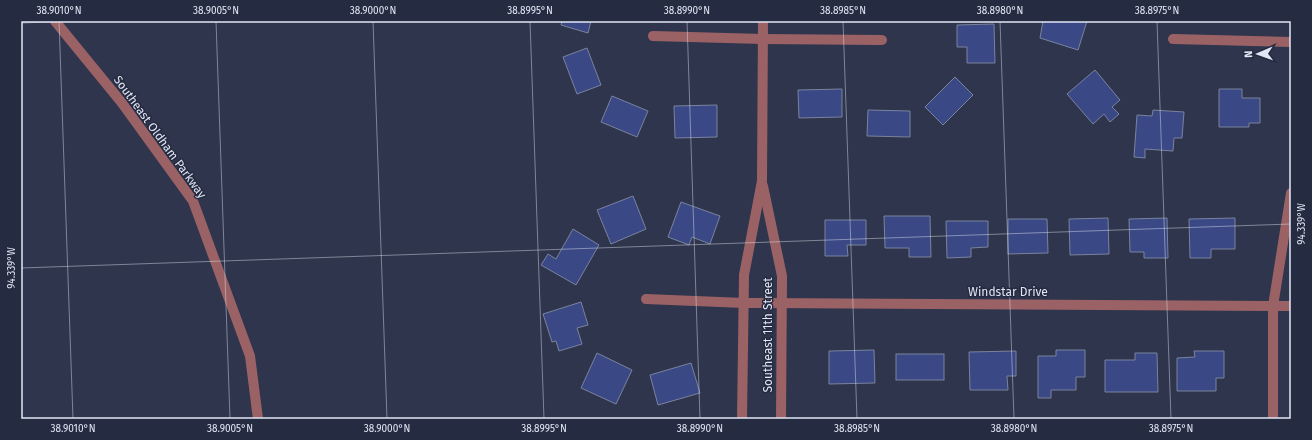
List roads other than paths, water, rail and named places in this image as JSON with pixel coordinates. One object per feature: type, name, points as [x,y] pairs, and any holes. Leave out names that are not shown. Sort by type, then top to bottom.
[{"type":"street","name":"Southeast Oldham Parkway","points":[[55,21],[122,103],[193,201],[250,356],[258,419]]},
{"type":"street","name":"Southeast 11th Street","points":[[742,419],[744,275],[762,181],[763,21]]},
{"type":"street","points":[[653,36],[882,40]]},
{"type":"street","points":[[1173,39],[1291,42]]},
{"type":"street","name":"Southeast 11th Street","points":[[762,181],[782,276],[781,419]]},
{"type":"street","points":[[1273,419],[1272,306],[1291,193]]},
{"type":"street","name":"Windstar Drive","points":[[646,299],[744,303],[1291,306]]}]
